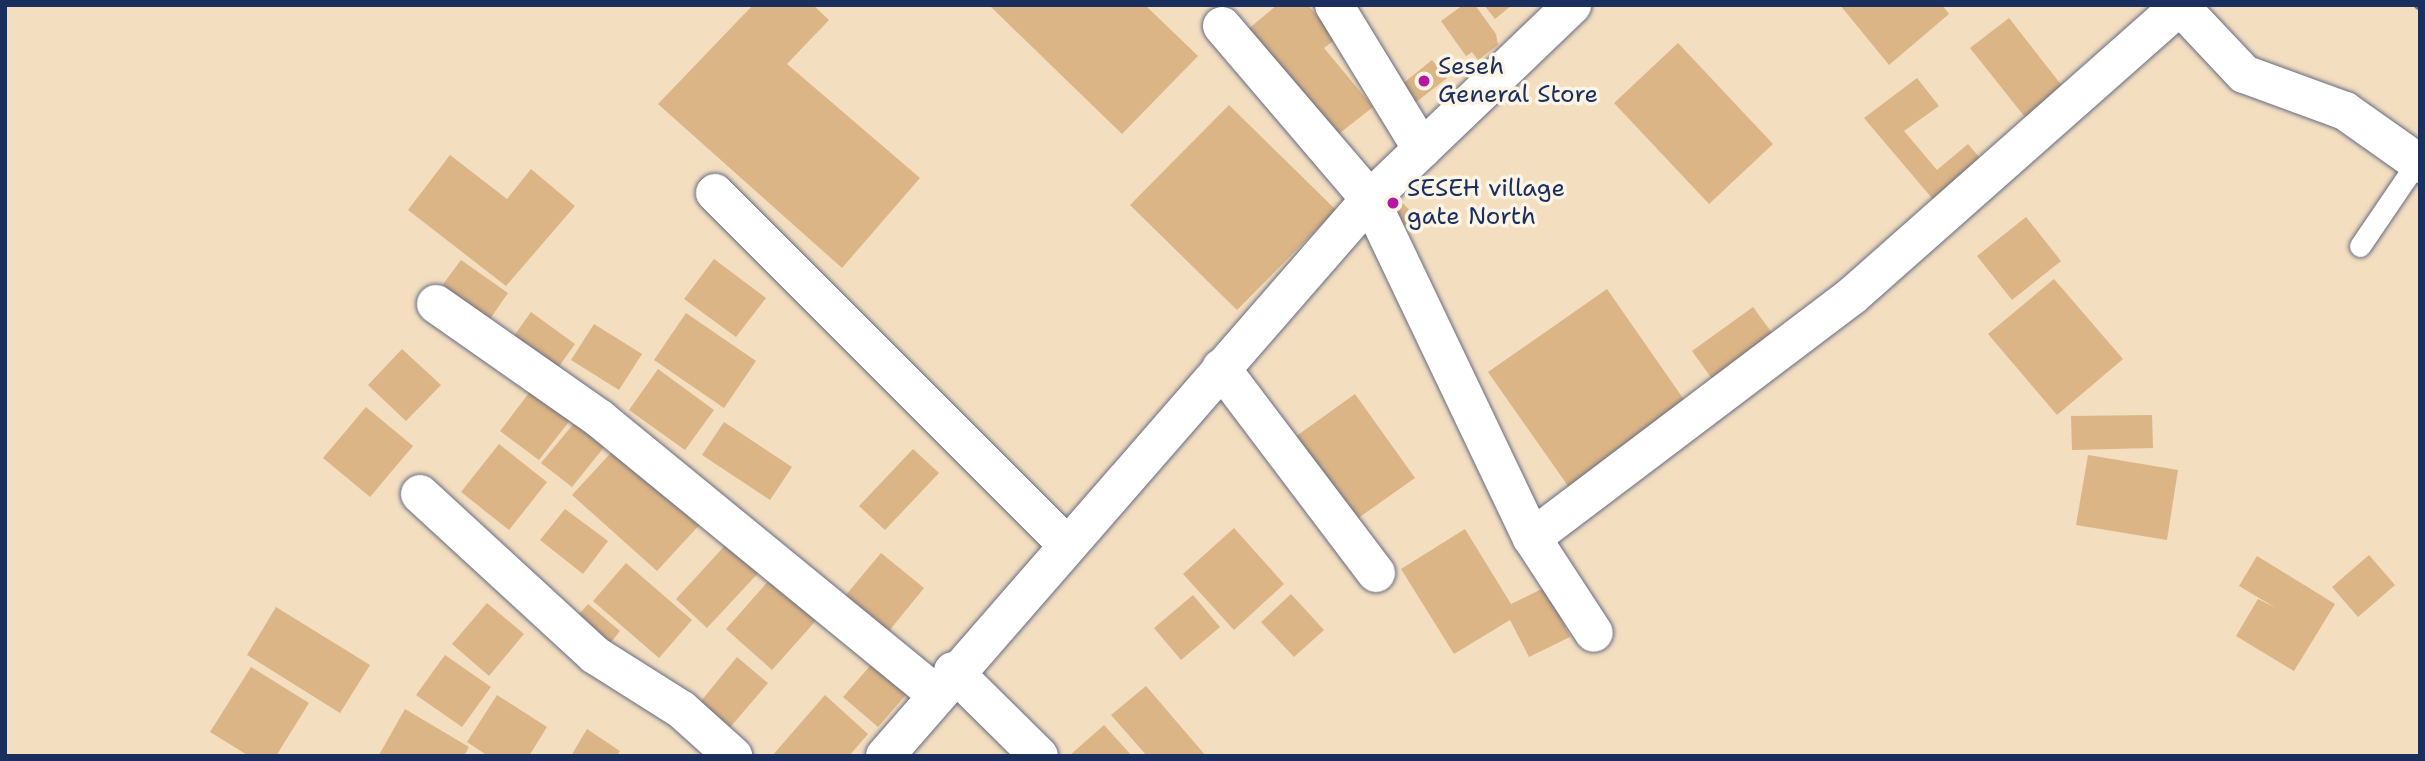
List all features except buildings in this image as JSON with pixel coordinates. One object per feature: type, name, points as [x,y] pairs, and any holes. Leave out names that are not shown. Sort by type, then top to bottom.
[{"type":"street","points":[[1334,5],[1422,149]]},
{"type":"street","points":[[885,756],[945,683],[1370,199],[1572,5]]},
{"type":"street","points":[[1532,538],[1852,296],[2179,6],[2244,74],[2345,111],[2418,163]]},
{"type":"street","points":[[1222,26],[1370,199],[1532,538],[1594,633]]},
{"type":"street","points":[[715,193],[1067,545]]},
{"type":"street","points":[[436,304],[600,419],[1039,756]]},
{"type":"street","points":[[1221,369],[1376,572]]},
{"type":"street","points":[[420,494],[595,655],[682,710],[733,756]]},
{"type":"lane","points":[[2360,246],[2418,163]]},
{"type":"place","name":"Seseh General Store","points":[[1424,81]]},
{"type":"place","name":"SESEH village gate North","points":[[1393,203]]}]
